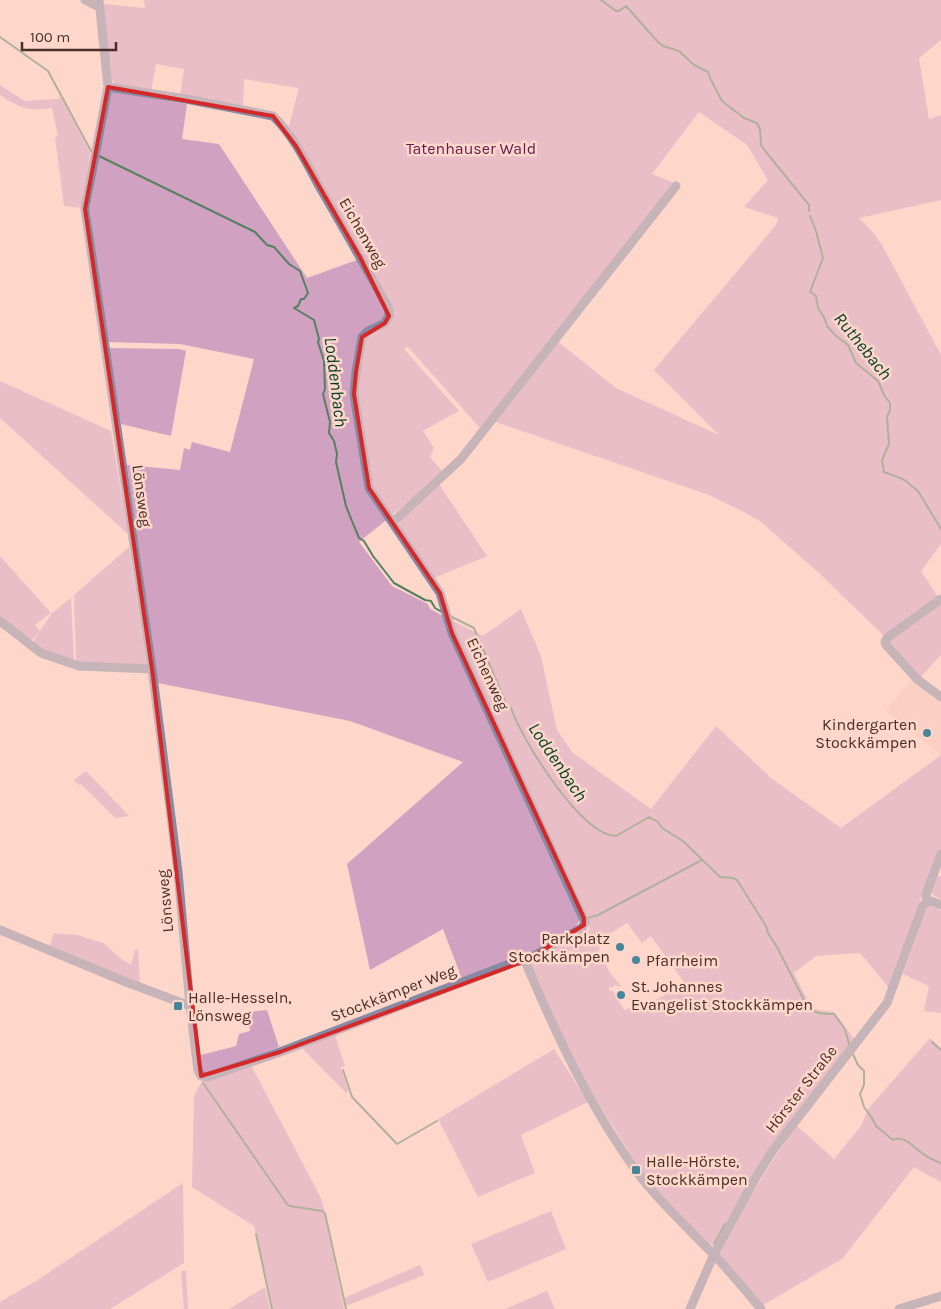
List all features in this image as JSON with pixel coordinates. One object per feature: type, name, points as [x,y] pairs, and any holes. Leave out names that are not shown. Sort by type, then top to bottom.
[{"type":"street","name":"Lönsweg","points":[[85,0],[99,3],[108,87],[85,209],[152,669],[178,872],[190,1006]]},
{"type":"street","name":"Eichenweg","points":[[108,87],[186,99],[273,116],[282,124],[296,146],[388,309],[389,316],[385,323],[368,331],[362,337],[354,394],[369,488],[440,593],[452,633],[584,918],[584,925],[525,961]]},
{"type":"street","points":[[393,522],[461,459],[676,186]]},
{"type":"street","points":[[941,599],[887,638],[885,642],[918,680],[941,697]]},
{"type":"street","points":[[3,624],[41,653],[79,666],[152,669]]},
{"type":"street","name":"Hörster Straße","points":[[690,1309],[714,1254],[773,1150],[888,1003],[921,909],[927,902],[926,894],[941,854]]},
{"type":"street","points":[[927,902],[938,902],[941,905]]},
{"type":"street","points":[[0,930],[190,1006]]},
{"type":"street","points":[[525,961],[569,1062],[618,1143],[644,1181],[667,1208],[714,1254],[761,1309]]},
{"type":"street","name":"Stockkämper Weg","points":[[190,1006],[199,1073],[201,1076],[208,1077],[280,1052],[516,962],[525,961]]},
{"type":"street","points":[[899,1309],[941,1296]]},
{"type":"highlighted area","points":[[108,87],[273,116],[296,146],[360,257],[389,316],[385,323],[362,337],[356,372],[354,394],[369,488],[440,593],[452,633],[584,918],[584,925],[525,961],[280,1052],[201,1076],[152,669],[85,209]]},
{"type":"shaded area","name":"Kindergarten Stockkämpen","points":[[912,679],[941,703],[941,755],[886,711]]},
{"type":"green space","name":"Tatenhauser Wald","points":[[144,0],[941,0],[941,40],[919,58],[929,119],[941,115],[941,200],[859,218],[882,245],[941,355],[941,544],[921,571],[938,597],[884,636],[819,573],[760,521],[744,512],[709,495],[493,421],[557,341],[616,388],[719,435],[654,370],[776,225],[778,218],[744,207],[768,180],[747,145],[699,112],[652,174],[674,183],[480,428],[408,347],[404,349],[459,411],[423,431],[434,448],[430,457],[443,472],[359,542],[392,586],[428,604],[430,609],[445,617],[580,919],[576,927],[524,956],[462,979],[443,929],[370,970],[347,864],[463,762],[350,721],[158,683],[127,465],[180,470],[184,448],[190,450],[192,442],[230,452],[254,359],[180,344],[106,342],[90,209],[109,96],[113,91],[187,104],[182,139],[219,144],[307,278],[365,257],[289,126],[299,88],[244,79],[243,108],[180,96],[184,69],[156,64],[151,91],[116,86],[110,77],[103,4],[145,8]]},
{"type":"green space","points":[[0,85],[25,101],[57,99],[61,97],[90,153],[82,208],[64,206],[55,137],[58,136],[52,108],[30,109],[19,106],[0,95]]},
{"type":"green space","points":[[110,348],[179,349],[186,351],[171,436],[121,424],[108,351]]},
{"type":"green space","points":[[0,381],[111,431],[128,534],[0,418]]},
{"type":"green space","points":[[439,484],[487,556],[434,578],[399,527],[401,520]]},
{"type":"green space","points":[[129,547],[147,667],[76,663],[74,595]]},
{"type":"green space","points":[[0,556],[51,613],[35,625],[40,631],[52,613],[71,598],[74,662],[43,652],[32,644],[39,632],[31,641],[0,618]]},
{"type":"green space","points":[[941,603],[941,655],[919,679],[889,645],[890,639]]},
{"type":"green space","points":[[521,609],[541,656],[557,730],[572,752],[651,809],[716,726],[771,778],[841,828],[941,755],[941,864],[937,876],[941,876],[941,900],[931,893],[922,895],[889,988],[860,953],[816,956],[794,973],[812,1009],[834,1012],[855,1040],[768,1151],[713,1244],[710,1244],[670,1206],[646,1179],[573,1063],[531,967],[531,962],[583,931],[587,932],[590,929],[451,620],[483,636]],"holes":[[[627,923],[642,943],[651,936],[684,982],[662,997],[624,1010],[613,991],[609,991],[609,988],[616,985],[621,986],[611,974],[598,952],[600,949],[596,943]]]},
{"type":"green space","points":[[86,771],[129,816],[115,818],[81,784],[78,785],[74,780]]},
{"type":"green space","points":[[932,906],[941,911],[941,1013],[924,1011],[929,986],[903,974],[926,909]]},
{"type":"green space","points":[[54,933],[77,935],[103,943],[131,965],[135,950],[138,949],[140,984],[49,948]]},
{"type":"green space","points":[[267,1010],[279,1047],[209,1074],[202,1071],[201,1055],[236,1046],[239,1034],[250,1031],[249,1012]]},
{"type":"green space","points":[[335,1035],[345,1066],[341,1067],[348,1091],[346,1093],[302,1048]]},
{"type":"green space","points":[[930,1038],[941,1048],[941,1182],[914,1167],[842,1259],[763,1305],[718,1254],[765,1172],[797,1126],[834,1159],[861,1126],[868,1109]]},
{"type":"green space","points":[[554,1049],[588,1102],[521,1135],[535,1173],[478,1197],[438,1119]]},
{"type":"green space","points":[[251,1065],[322,1200],[344,1309],[273,1309],[254,1226],[192,1187],[194,1096],[202,1081]]},
{"type":"green space","points":[[183,1183],[184,1263],[110,1309],[0,1309],[0,1302],[36,1281]]},
{"type":"green space","points":[[551,1211],[566,1249],[488,1282],[471,1244]]},
{"type":"green space","points":[[420,1265],[424,1275],[346,1306],[344,1298]]},
{"type":"green space","points":[[181,1271],[186,1271],[188,1309],[184,1309]]},
{"type":"green space","points":[[265,1287],[270,1309],[229,1309]]},
{"type":"green space","points":[[547,1291],[555,1309],[505,1309]]},
{"type":"waterway","name":"Ruthebach","points":[[601,0],[616,11],[626,6],[658,42],[663,46],[679,51],[694,65],[708,72],[722,101],[744,118],[757,123],[760,129],[761,145],[809,205],[809,211]]},
{"type":"waterway","name":"Loddenbach","points":[[0,37],[48,71],[91,151]]},
{"type":"waterway","name":"Loddenbach","points":[[99,156],[255,232],[267,245],[274,247],[289,264],[300,271],[308,293],[304,299],[301,299],[298,306],[294,308],[314,320],[324,361],[325,389],[323,394],[330,422],[329,433],[334,441],[337,454],[336,462],[346,506],[359,538],[364,541],[394,583],[425,600],[431,601],[435,608],[442,612]]},
{"type":"waterway","name":"Ruthebach","points":[[810,216],[823,258],[810,292],[816,296],[818,308],[827,326],[848,345],[856,363],[878,381],[890,403],[887,417],[889,444],[882,460],[884,472],[903,479],[918,491],[941,529]]},
{"type":"waterway","name":"Loddenbach","points":[[450,616],[474,628],[507,706],[511,708],[539,762],[570,803],[586,820],[602,832],[616,836],[649,817],[683,841],[720,877],[737,880],[766,926],[807,1006],[822,1014],[834,1014],[845,1029],[849,1044]]},
{"type":"waterway","points":[[588,918],[598,915],[702,860]]},
{"type":"waterway","points":[[932,1042],[941,1050]]},
{"type":"waterway","name":"Loddenbach","points":[[852,1052],[858,1065],[864,1071],[864,1085],[860,1094],[864,1107],[876,1126],[893,1140],[905,1140],[926,1156],[941,1163]]},
{"type":"waterway","points":[[343,1070],[352,1097],[397,1144],[437,1121]]},
{"type":"waterway","points":[[203,1083],[287,1204],[325,1213],[346,1309]]},
{"type":"waterway","points":[[714,1244],[725,1224]]},
{"type":"waterway","points":[[256,1234],[272,1309]]},
{"type":"place","name":"Kindergarten Stockkämpen","points":[[927,733]]},
{"type":"place","name":"Parkplatz Stockkämpen","points":[[620,947]]},
{"type":"place","name":"Pfarrheim","points":[[636,960]]},
{"type":"place","name":"St. Johannes Evangelist Stockkämpen","points":[[621,995]]},
{"type":"place","name":"Halle-Hesseln, Lönsweg","points":[[178,1006]]},
{"type":"place","name":"Halle-Hörste, Stockkämpen","points":[[636,1170]]}]
